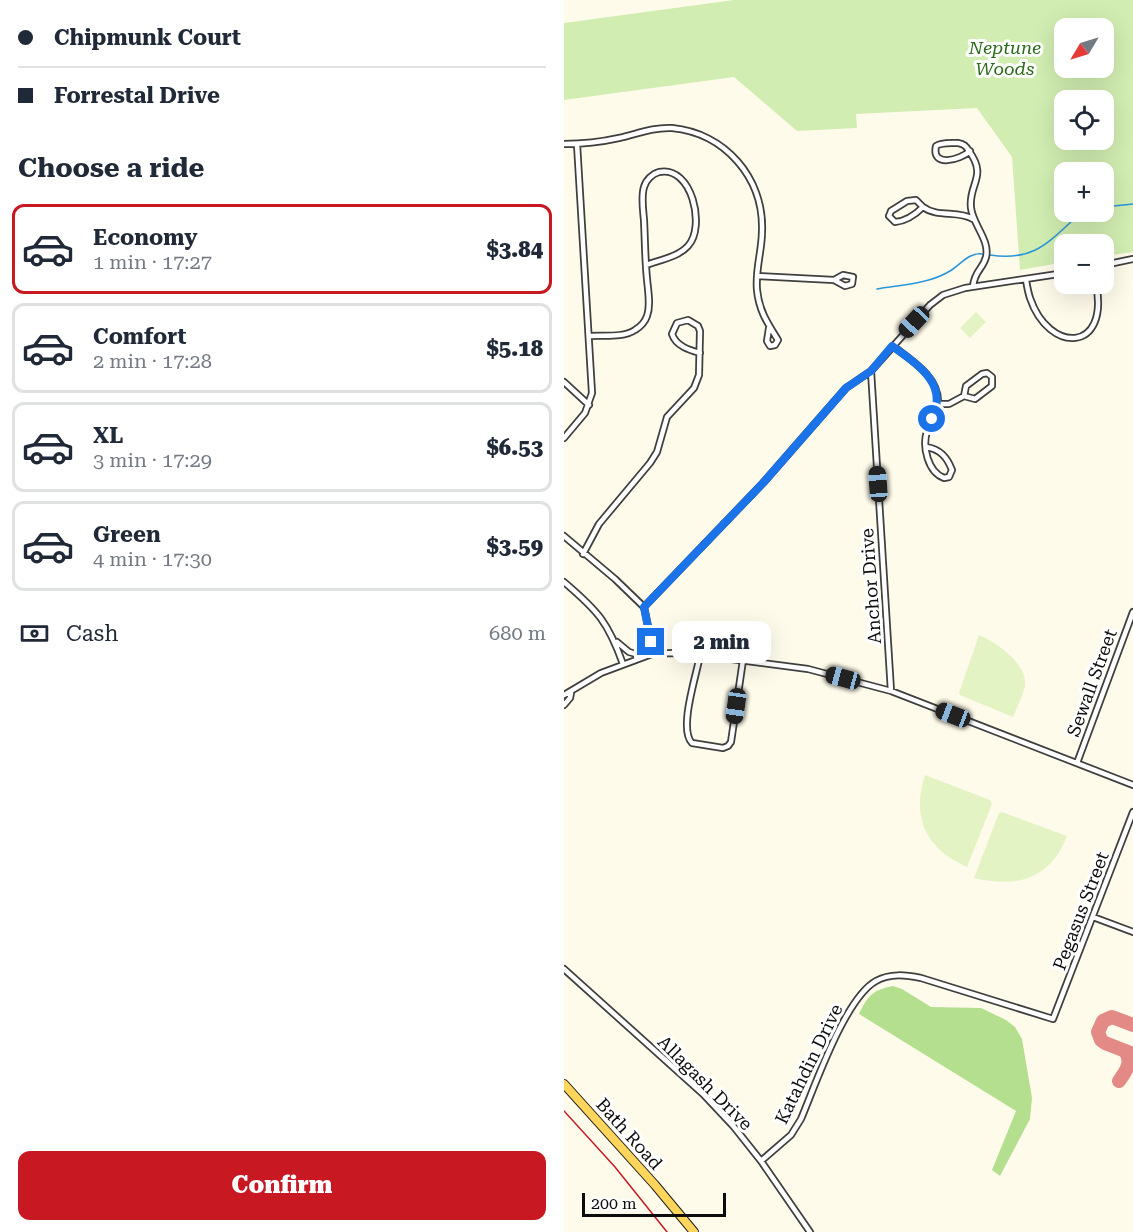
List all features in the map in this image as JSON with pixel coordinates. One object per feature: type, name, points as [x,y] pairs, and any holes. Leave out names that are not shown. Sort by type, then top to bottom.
[{"type":"main road","name":"Bath Road","points":[[564,1084],[694,1232]]},
{"type":"street","points":[[564,144],[612,139],[653,129],[670,128],[704,136],[719,144],[744,169],[759,199],[762,233],[757,276],[758,296],[769,328]]},
{"type":"street","points":[[970,151],[962,158],[942,160],[937,158],[934,152],[939,144],[961,143],[966,146],[970,151],[977,162],[978,172],[971,200],[971,210],[986,248],[986,256],[977,270],[973,286]]},
{"type":"street","points":[[564,438],[582,418],[589,405],[592,386],[577,144]]},
{"type":"street","points":[[590,336],[626,334],[637,329],[645,320],[648,309],[646,265],[643,189],[653,174],[670,172],[680,177],[687,186],[696,219],[694,236],[680,253],[646,265]]},
{"type":"street","points":[[923,207],[913,217],[899,222],[895,222],[890,216],[891,211],[907,201],[916,200],[930,212],[962,214],[974,219]]},
{"type":"street","points":[[1114,263],[1133,259]]},
{"type":"street","points":[[644,607],[763,483],[846,388],[871,371],[930,305],[944,295],[973,286],[1054,275]]},
{"type":"street","points":[[757,276],[834,280]]},
{"type":"street","points":[[1026,280],[1030,299],[1044,321],[1054,332],[1068,339],[1084,336],[1093,325],[1099,307],[1097,294]]},
{"type":"street","points":[[583,554],[599,524],[657,452],[667,417],[696,383],[700,365],[701,337],[698,326],[688,320],[677,323],[672,334],[674,339],[689,350],[700,353]]},
{"type":"street","points":[[892,346],[912,360],[932,381],[937,390],[938,404],[926,433],[926,447],[927,458],[938,476],[949,477],[952,470],[939,450],[926,447]]},
{"type":"street","name":"Anchor Drive","points":[[871,371],[891,691]]},
{"type":"street","points":[[938,404],[949,404],[964,396],[975,399],[992,386],[992,377],[987,373],[982,374],[966,386],[964,396]]},
{"type":"street","points":[[564,382],[589,405]]},
{"type":"street","points":[[564,536],[644,607],[651,642]]},
{"type":"street","points":[[564,582],[598,613],[614,638],[624,664]]},
{"type":"street","name":"Sewall Street","points":[[1077,763],[1133,612]]},
{"type":"street","points":[[614,638],[629,652],[645,656]]},
{"type":"street","points":[[564,695],[571,693],[601,673],[624,664],[645,656],[673,653],[808,669],[891,691],[1133,785]]},
{"type":"street","points":[[700,655],[691,694],[686,734],[692,743],[723,748],[731,742],[743,660]]},
{"type":"street","points":[[564,705],[571,693]]},
{"type":"street","name":"Pegasus Street","points":[[1053,1019],[1133,812]]},
{"type":"street","points":[[1093,917],[1133,932]]},
{"type":"street","name":"Allagash Drive","points":[[564,969],[703,1094],[734,1127],[761,1161],[810,1232]]},
{"type":"street","name":"Katahdin Drive","points":[[761,1161],[791,1135],[848,1013],[869,985],[878,980],[902,975],[921,978],[1053,1019]]},
{"type":"green space","name":"Neptune Woods","points":[[734,0],[1133,0],[1133,252],[1114,255],[1114,234],[1054,234],[1054,264],[1020,270],[1012,157],[977,108],[856,114],[857,128],[797,131],[734,77],[564,100],[564,23]]},
{"type":"green space","points":[[976,312],[986,322],[970,338],[960,328]]},
{"type":"green space","points":[[979,635],[1010,655],[1025,678],[1025,686],[1013,717],[959,693]]},
{"type":"green space","points":[[925,775],[990,800],[992,804],[967,867],[941,851],[925,830],[920,805]]},
{"type":"green space","points":[[1002,812],[1067,836],[1051,863],[1030,877],[1004,882],[974,878],[999,813]]},
{"type":"green space","points":[[893,986],[931,1007],[981,1008],[1006,1020],[1015,1027],[1022,1039],[1032,1098],[1030,1119],[1000,1176],[992,1170],[1016,1111],[859,1014],[872,994]]},
{"type":"waterway","points":[[1114,206],[1133,204]]},
{"type":"waterway","points":[[990,255],[1016,256],[1036,250],[1071,222]]},
{"type":"waterway","points":[[877,289],[933,279],[950,271],[969,257],[982,254]]},
{"type":"taxiway","points":[[1133,1025],[1112,1017],[1103,1021],[1098,1032],[1105,1043],[1133,1054]]},
{"type":"taxiway","points":[[1119,1081],[1128,1063],[1125,1051]]},
{"type":"railway","points":[[564,1111],[615,1167],[667,1232]]},
{"type":"route","points":[[651,642],[644,607],[763,483],[846,388],[871,371],[892,346],[912,360],[932,381],[937,390],[938,406],[932,419]]}]
